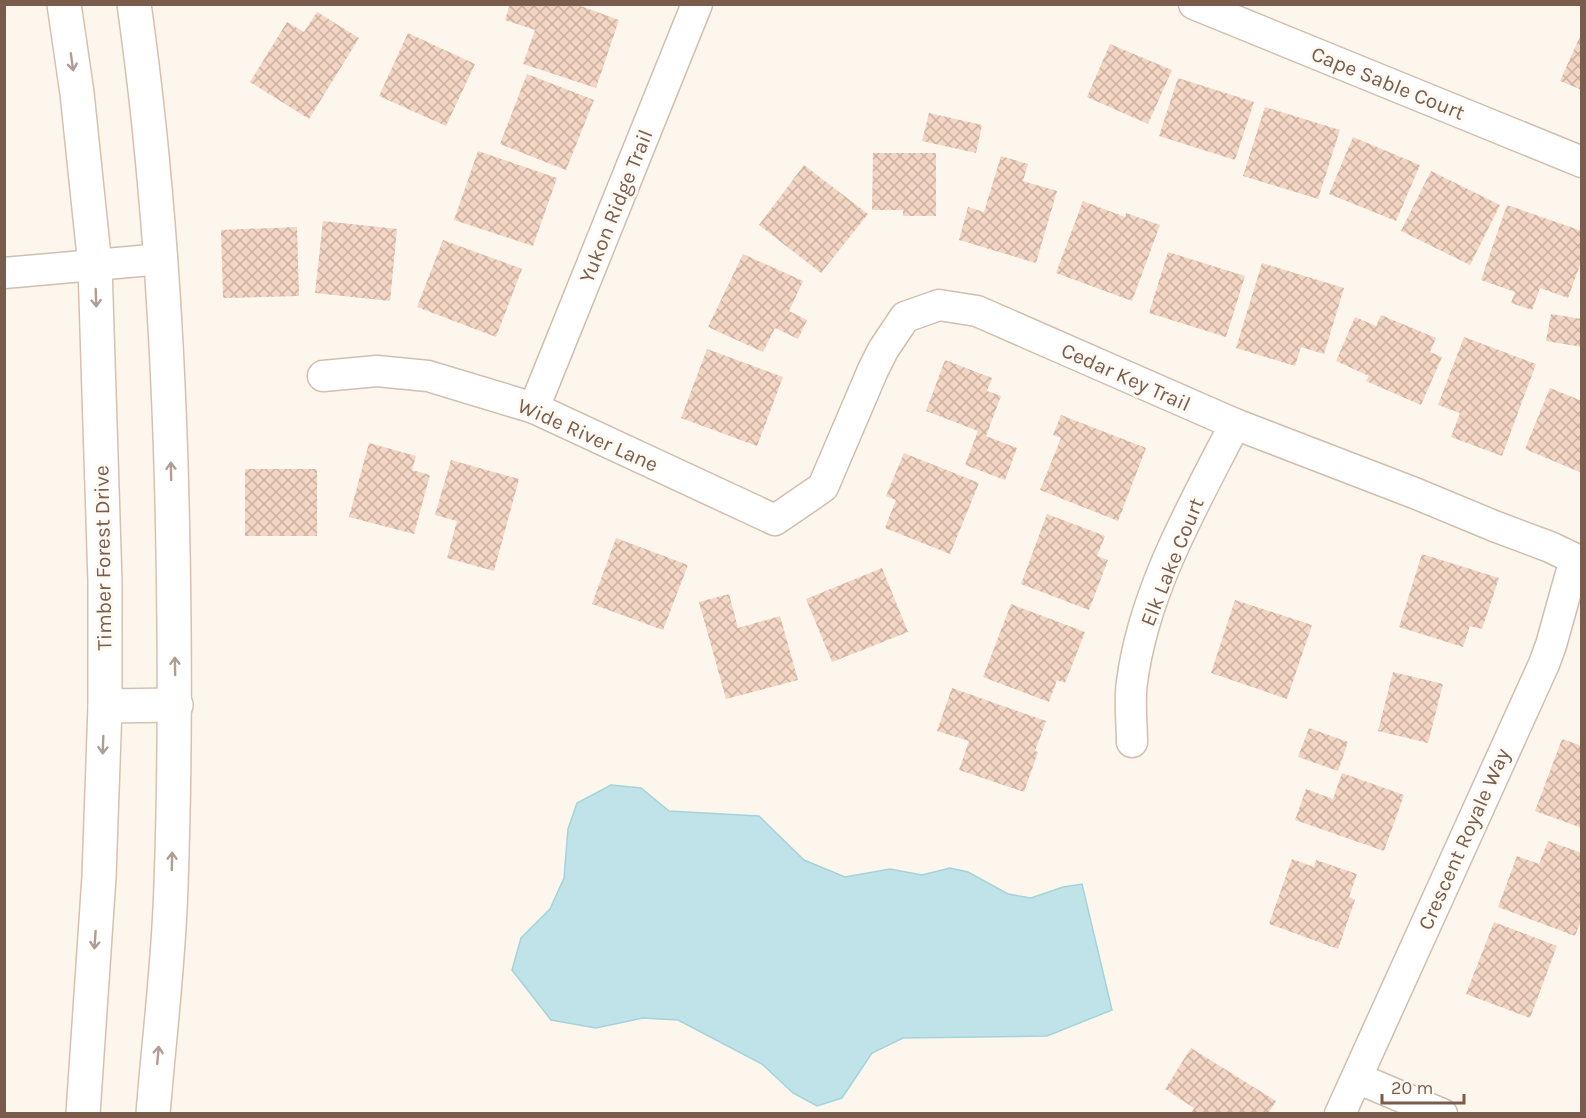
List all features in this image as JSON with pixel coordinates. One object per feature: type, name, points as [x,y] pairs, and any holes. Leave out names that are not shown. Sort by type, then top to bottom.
[{"type":"main road","name":"Timber Forest Drive","points":[[64,4],[95,266],[105,582],[105,706],[99,878],[83,1113]]},
{"type":"main road","points":[[134,4],[146,86],[162,259],[171,437],[176,705],[171,888],[153,1113]]},
{"type":"main road","points":[[105,706],[176,705]]},
{"type":"street","name":"Yukon Ridge Trail","points":[[534,408],[697,4]]},
{"type":"street","name":"Cape Sable Court","points":[[1194,4],[1581,162]]},
{"type":"street","points":[[4,273],[162,259]]},
{"type":"street","name":"Cedar Key Trail","points":[[775,520],[823,487],[873,370],[883,350],[905,318],[939,305],[976,311],[1235,424],[1417,494],[1575,559]]},
{"type":"street","name":"Wide River Lane","points":[[323,376],[376,371],[428,376],[534,408],[775,520]]},
{"type":"street","name":"Elk Lake Court","points":[[1132,742],[1131,684],[1139,644],[1153,597],[1186,520],[1235,424]]},
{"type":"street","name":"Crescent Royale Way","points":[[1340,1113],[1544,664],[1575,559]]},
{"type":"street","points":[[1357,1078],[1442,1113]]},
{"type":"water","points":[[611,785],[641,788],[669,811],[759,816],[804,860],[845,877],[890,869],[922,875],[950,868],[968,872],[1008,894],[1031,898],[1063,887],[1082,884],[1112,1010],[1047,1036],[903,1038],[872,1053],[842,1098],[817,1106],[793,1093],[762,1064],[678,1020],[643,1018],[596,1028],[551,1020],[512,970],[521,938],[550,909],[564,878],[568,829],[577,803]]},
{"type":"building","points":[[510,4],[575,4],[619,20],[596,88],[523,64],[535,30],[505,20]]},
{"type":"building","points":[[317,12],[359,38],[309,119],[250,82],[287,22],[304,32]]},
{"type":"building","points":[[1582,32],[1582,90],[1560,81]]},
{"type":"building","points":[[408,33],[475,64],[446,126],[379,96]]},
{"type":"building","points":[[1110,44],[1172,70],[1148,124],[1087,97]]},
{"type":"building","points":[[527,74],[594,100],[566,170],[500,144]]},
{"type":"building","points":[[1178,78],[1254,102],[1235,160],[1159,136]]},
{"type":"building","points":[[1265,107],[1340,130],[1318,199],[1243,176]]},
{"type":"building","points":[[929,113],[982,125],[976,153],[922,141]]},
{"type":"building","points":[[1353,137],[1420,165],[1396,221],[1329,194]]},
{"type":"building","points":[[478,151],[557,178],[533,246],[454,220]]},
{"type":"building","points":[[873,153],[936,153],[936,216],[903,216],[903,210],[872,210]]},
{"type":"building","points":[[1001,156],[1028,164],[1023,181],[1057,191],[1036,263],[959,240],[968,207],[984,212]]},
{"type":"building","points":[[804,165],[868,214],[821,273],[759,225]]},
{"type":"building","points":[[1431,171],[1500,205],[1470,265],[1401,231]]},
{"type":"building","points":[[1083,201],[1125,217],[1126,213],[1160,225],[1132,301],[1056,273]]},
{"type":"building","points":[[1507,205],[1582,231],[1582,259],[1568,298],[1540,288],[1532,310],[1511,303],[1515,292],[1481,280]]},
{"type":"building","points":[[323,221],[397,229],[390,301],[315,293]]},
{"type":"building","points":[[297,227],[299,296],[223,298],[221,230]]},
{"type":"building","points":[[443,240],[522,269],[496,337],[417,307]]},
{"type":"building","points":[[1168,252],[1245,276],[1226,337],[1149,313]]},
{"type":"building","points":[[743,254],[803,281],[789,311],[807,320],[798,339],[775,328],[763,352],[708,327]]},
{"type":"building","points":[[1262,263],[1344,288],[1324,354],[1301,347],[1295,366],[1236,348]]},
{"type":"building","points":[[1551,314],[1582,319],[1582,347],[1546,341]]},
{"type":"building","points":[[1381,315],[1436,338],[1430,352],[1442,357],[1421,405],[1366,381],[1369,376],[1336,361],[1355,317],[1376,326]]},
{"type":"building","points":[[1464,337],[1536,364],[1502,456],[1451,437],[1460,413],[1438,405]]},
{"type":"building","points":[[707,349],[783,377],[757,446],[681,418]]},
{"type":"building","points":[[945,360],[992,378],[987,391],[1001,396],[986,436],[1017,448],[1005,480],[965,465],[978,431],[926,411]]},
{"type":"building","points":[[1550,388],[1582,401],[1582,473],[1525,449]]},
{"type":"building","points":[[1061,415],[1146,448],[1118,521],[1040,490],[1061,438],[1053,435]]},
{"type":"building","points":[[369,443],[416,456],[412,470],[430,475],[414,534],[349,517]]},
{"type":"building","points":[[904,453],[979,483],[950,554],[885,528],[896,500],[886,496]]},
{"type":"building","points":[[451,460],[519,479],[494,571],[447,558],[457,521],[435,515]]},
{"type":"building","points":[[245,469],[317,469],[317,536],[245,536]]},
{"type":"building","points":[[1047,514],[1105,536],[1097,556],[1108,560],[1089,610],[1021,584]]},
{"type":"building","points":[[616,538],[688,565],[663,630],[592,604]]},
{"type":"building","points":[[1422,554],[1499,578],[1482,629],[1470,626],[1463,647],[1399,627]]},
{"type":"building","points":[[882,568],[908,632],[832,662],[806,599]]},
{"type":"building","points":[[729,594],[738,628],[780,616],[798,680],[726,699],[699,602]]},
{"type":"building","points":[[1235,600],[1312,625],[1287,699],[1211,673]]},
{"type":"building","points":[[1011,604],[1085,632],[1065,683],[1057,680],[1049,702],[983,677]]},
{"type":"building","points":[[1393,672],[1443,684],[1428,743],[1378,731]]},
{"type":"building","points":[[952,688],[1046,721],[1024,792],[959,770],[969,741],[937,731]]},
{"type":"building","points":[[1309,728],[1348,742],[1338,771],[1298,757]]},
{"type":"building","points":[[1562,739],[1582,746],[1582,828],[1535,811]]},
{"type":"building","points":[[1342,773],[1404,795],[1384,851],[1295,820],[1306,789],[1333,799]]},
{"type":"building","points":[[1548,841],[1582,853],[1582,918],[1575,936],[1498,907],[1517,856],[1539,864]]},
{"type":"building","points":[[1292,859],[1314,867],[1316,860],[1357,874],[1349,897],[1355,900],[1338,949],[1269,924]]},
{"type":"building","points":[[1494,922],[1557,946],[1530,1018],[1466,994]]},
{"type":"building","points":[[1191,1048],[1276,1101],[1268,1114],[1191,1114],[1194,1108],[1165,1089]]}]
